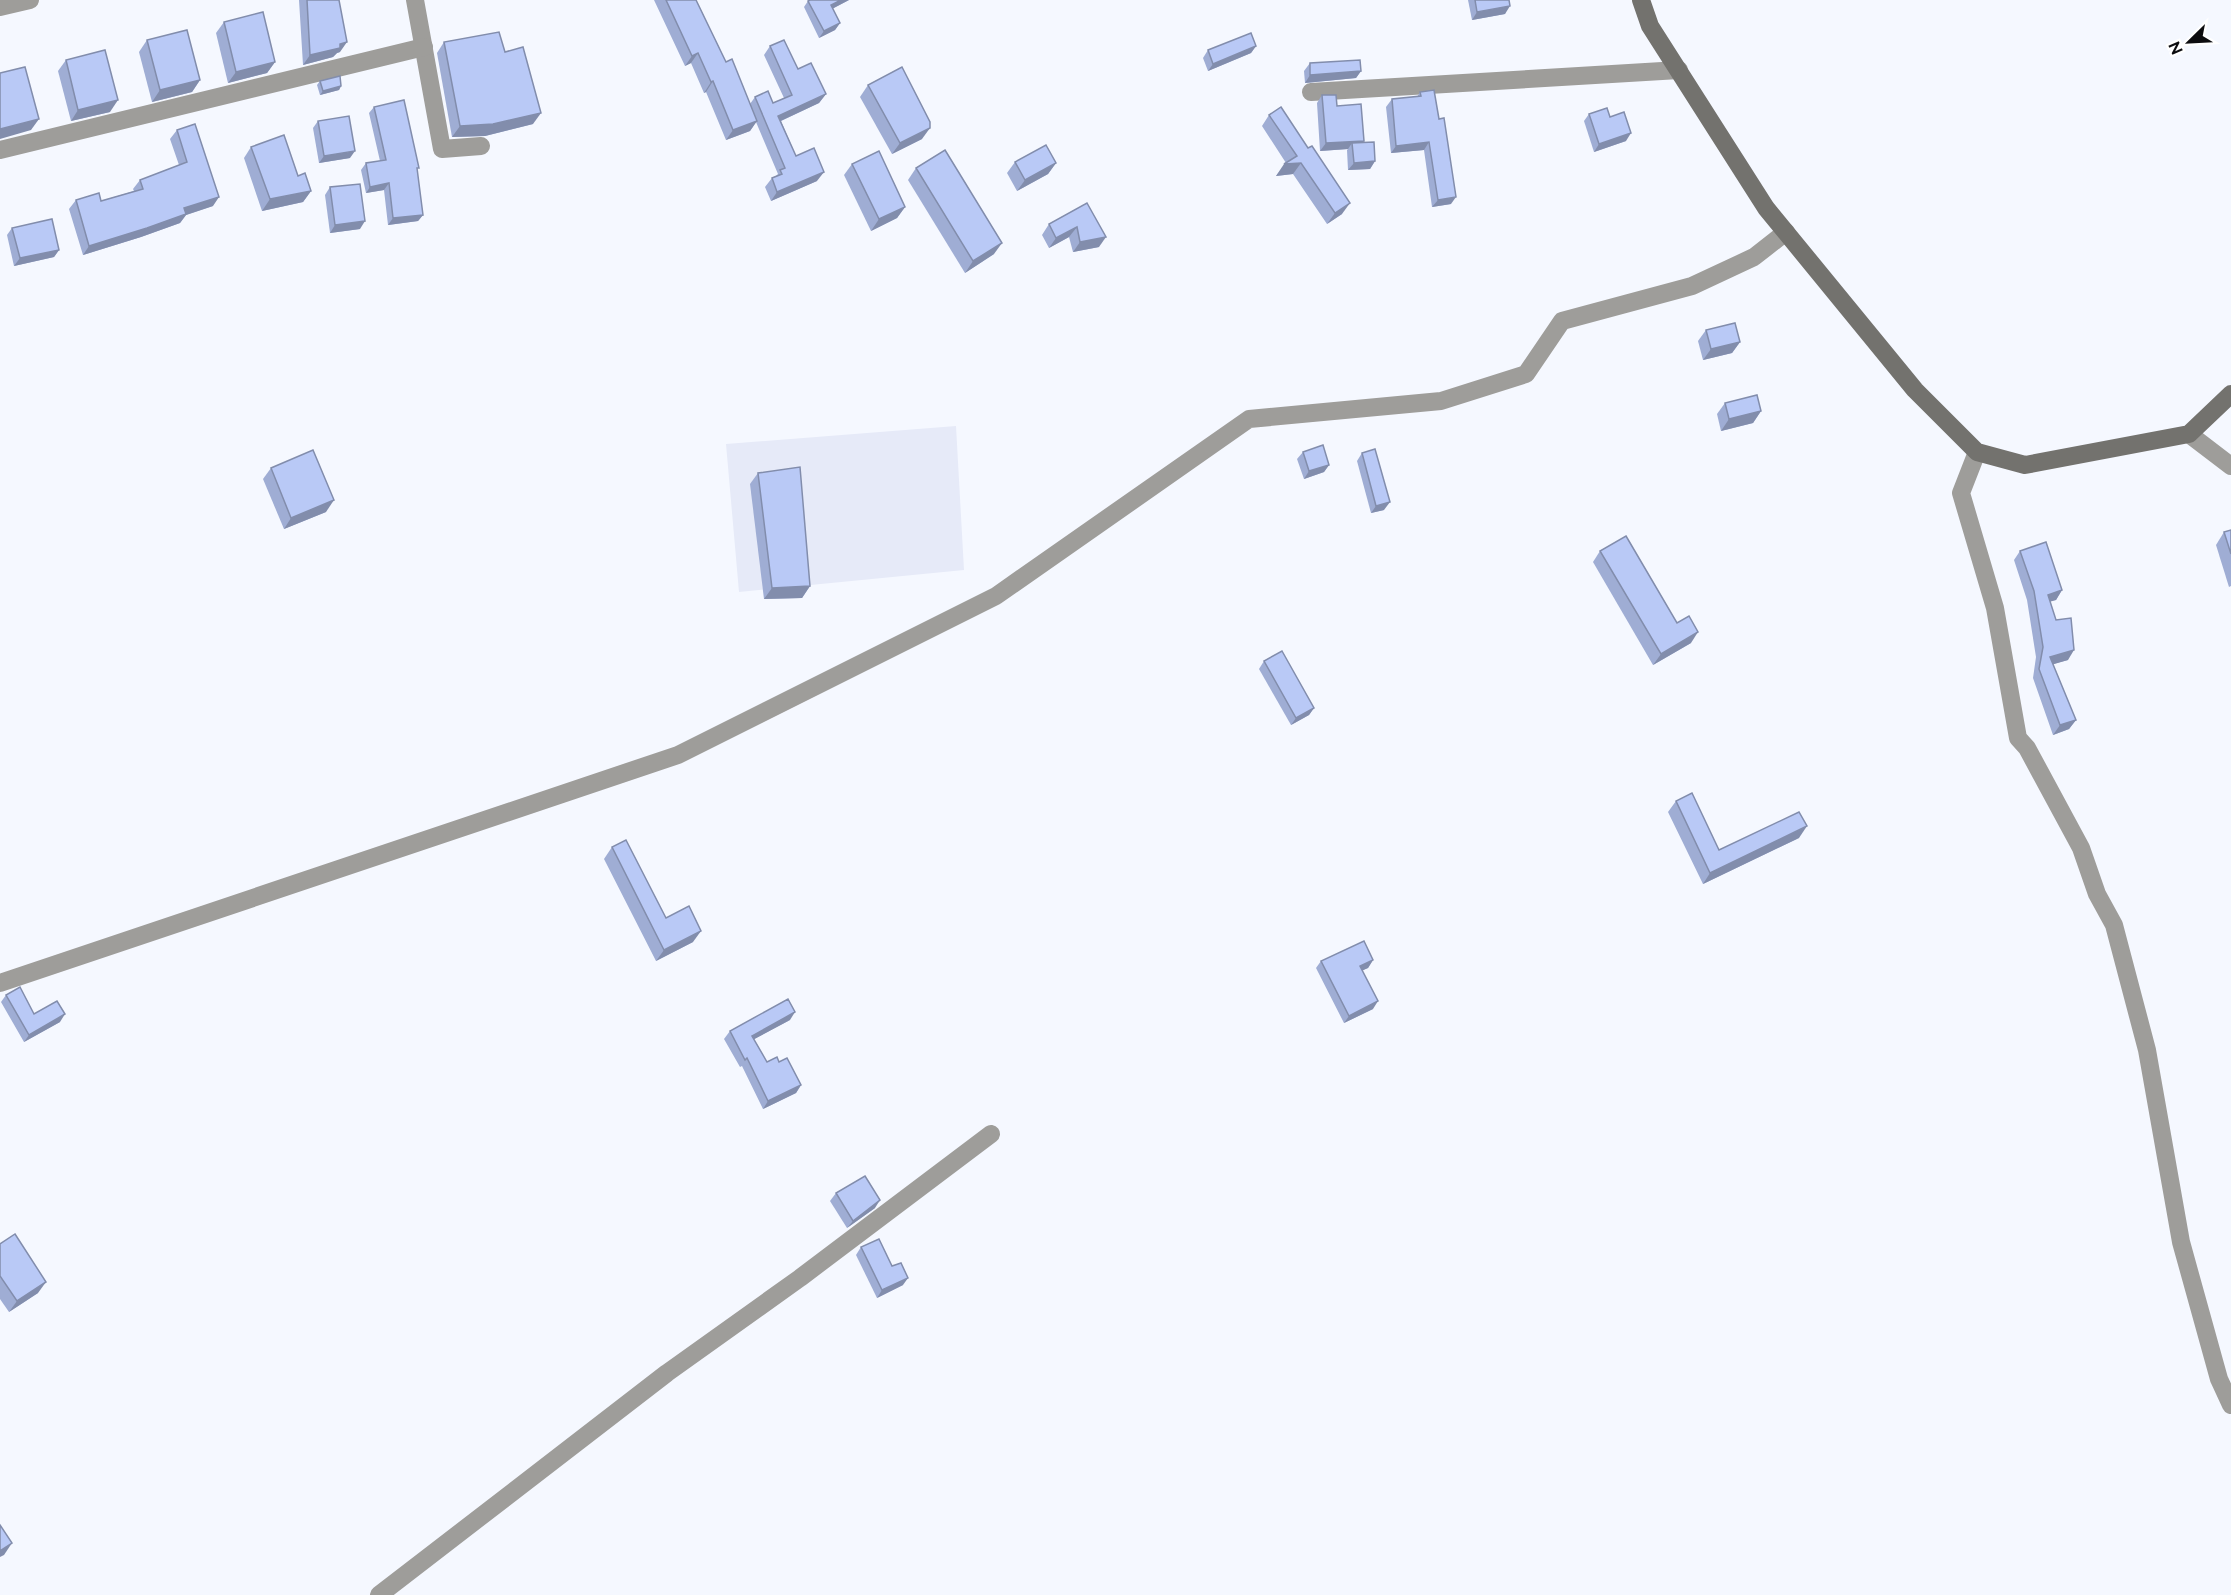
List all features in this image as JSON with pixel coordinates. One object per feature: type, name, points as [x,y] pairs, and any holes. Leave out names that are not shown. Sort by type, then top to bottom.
[{"type":"street","points":[[0,7],[30,0]]},
{"type":"street","points":[[415,0],[442,150],[481,146]]},
{"type":"street","points":[[1641,0],[1650,26],[1766,208],[1915,390],[1977,452],[2025,465],[2189,434],[2231,394]]},
{"type":"street","points":[[0,150],[424,47]]},
{"type":"street","points":[[1311,92],[1678,70]]},
{"type":"street","points":[[0,983],[678,755],[996,596],[1249,419],[1441,401],[1526,374],[1562,321],[1692,286],[1754,257],[1786,232]]},
{"type":"street","points":[[2189,434],[2231,466]]},
{"type":"street","points":[[1977,452],[1961,493],[1995,608],[2018,738],[2027,748],[2081,848],[2097,894],[2114,925],[2147,1050],[2181,1242],[2219,1379],[2231,1404]]},
{"type":"street","points":[[379,1595],[667,1373],[800,1278],[991,1134]]},
{"type":"shaded area","points":[[956,426],[964,570],[739,592],[726,444]]},
{"type":"building","points":[[307,0],[339,0],[347,42],[340,44],[340,48],[310,55]]},
{"type":"building","points":[[666,0],[696,0],[726,62],[732,59],[757,121],[733,130],[713,81],[711,82],[698,53],[692,56]]},
{"type":"building","points":[[841,0],[831,5],[840,23],[824,31],[808,1]]},
{"type":"building","points":[[1475,0],[1509,0],[1510,6],[1477,12]]},
{"type":"building","points":[[263,12],[275,62],[236,72],[224,22]]},
{"type":"building","points":[[187,30],[200,80],[160,90],[147,40]]},
{"type":"building","points":[[499,32],[505,52],[523,47],[541,113],[493,124],[460,126],[444,42]]},
{"type":"building","points":[[1251,33],[1256,46],[1213,64],[1208,50]]},
{"type":"building","points":[[784,40],[798,69],[811,63],[826,94],[778,116],[796,156],[814,148],[824,172],[777,192],[772,178],[782,174],[780,170],[785,168],[755,97],[768,91],[773,103],[792,95],[770,46]]},
{"type":"building","points":[[105,50],[118,100],[78,110],[66,60]]},
{"type":"building","points":[[1360,60],[1361,71],[1310,75],[1310,63]]},
{"type":"building","points":[[25,67],[39,119],[0,129],[0,73]]},
{"type":"building","points":[[902,67],[930,122],[930,128],[900,143],[868,85]]},
{"type":"building","points":[[340,76],[341,86],[323,91],[320,81]]},
{"type":"building","points":[[1434,90],[1439,119],[1444,118],[1456,197],[1438,200],[1429,142],[1396,146],[1392,99],[1421,96],[1420,92]]},
{"type":"building","points":[[1322,95],[1336,95],[1337,106],[1361,104],[1364,141],[1326,143]]},
{"type":"building","points":[[404,100],[419,168],[417,168],[423,215],[393,218],[389,183],[370,187],[366,163],[386,160],[374,107]]},
{"type":"building","points":[[1281,107],[1308,148],[1312,146],[1350,203],[1335,213],[1301,163],[1284,164],[1297,156],[1269,115]]},
{"type":"building","points":[[1607,108],[1610,117],[1624,112],[1631,133],[1599,144],[1589,114]]},
{"type":"building","points":[[349,116],[355,151],[324,156],[318,121]]},
{"type":"building","points":[[195,124],[219,197],[184,208],[186,214],[89,246],[76,200],[99,193],[101,201],[143,189],[140,180],[187,162],[177,130]]},
{"type":"building","points":[[284,135],[298,176],[305,173],[311,191],[270,199],[251,147]]},
{"type":"building","points":[[1374,142],[1375,161],[1354,163],[1352,143]]},
{"type":"building","points":[[1046,145],[1056,163],[1025,180],[1015,162]]},
{"type":"building","points":[[945,150],[1002,243],[973,261],[916,168]]},
{"type":"building","points":[[879,151],[905,207],[879,219],[852,164]]},
{"type":"building","points":[[360,184],[365,221],[335,225],[330,187]]},
{"type":"building","points":[[1087,203],[1106,237],[1080,242],[1077,227],[1056,238],[1049,224]]},
{"type":"building","points":[[52,219],[59,250],[20,258],[12,228]]},
{"type":"building","points":[[1735,323],[1740,342],[1711,349],[1706,330]]},
{"type":"building","points":[[1757,395],[1761,411],[1729,419],[1725,403]]},
{"type":"building","points":[[1323,445],[1329,465],[1309,471],[1303,452]]},
{"type":"building","points":[[1375,449],[1390,502],[1376,506],[1362,453]]},
{"type":"building","points":[[313,450],[334,500],[291,518],[271,468]]},
{"type":"building","points":[[800,467],[810,586],[772,588],[758,473]]},
{"type":"building","points":[[2231,530],[2231,554],[2224,532]]},
{"type":"building","points":[[1626,536],[1677,623],[1689,616],[1698,632],[1661,654],[1600,551]]},
{"type":"building","points":[[2046,542],[2062,590],[2048,595],[2056,620],[2071,618],[2074,650],[2050,657],[2076,720],[2060,725],[2039,669],[2043,647],[2034,591],[2020,551]]},
{"type":"building","points":[[1282,651],[1314,708],[1296,718],[1264,661]]},
{"type":"building","points":[[1692,793],[1719,850],[1799,812],[1807,826],[1710,873],[1676,801]]},
{"type":"building","points":[[626,840],[666,918],[689,906],[701,931],[664,950],[612,847]]},
{"type":"building","points":[[1364,941],[1373,960],[1360,966],[1378,1001],[1349,1016],[1321,961]]},
{"type":"building","points":[[20,987],[34,1014],[57,1001],[65,1014],[29,1035],[6,995]]},
{"type":"building","points":[[788,999],[795,1012],[752,1036],[767,1062],[777,1057],[779,1062],[787,1058],[801,1085],[768,1101],[747,1058],[745,1060],[730,1031]]},
{"type":"building","points":[[865,1176],[880,1200],[853,1221],[836,1193]]},
{"type":"building","points":[[15,1234],[46,1282],[17,1301],[0,1276],[0,1244]]},
{"type":"building","points":[[879,1239],[892,1266],[901,1263],[908,1278],[882,1290],[861,1247]]},
{"type":"building","points":[[0,1525],[12,1543],[0,1551]]}]
